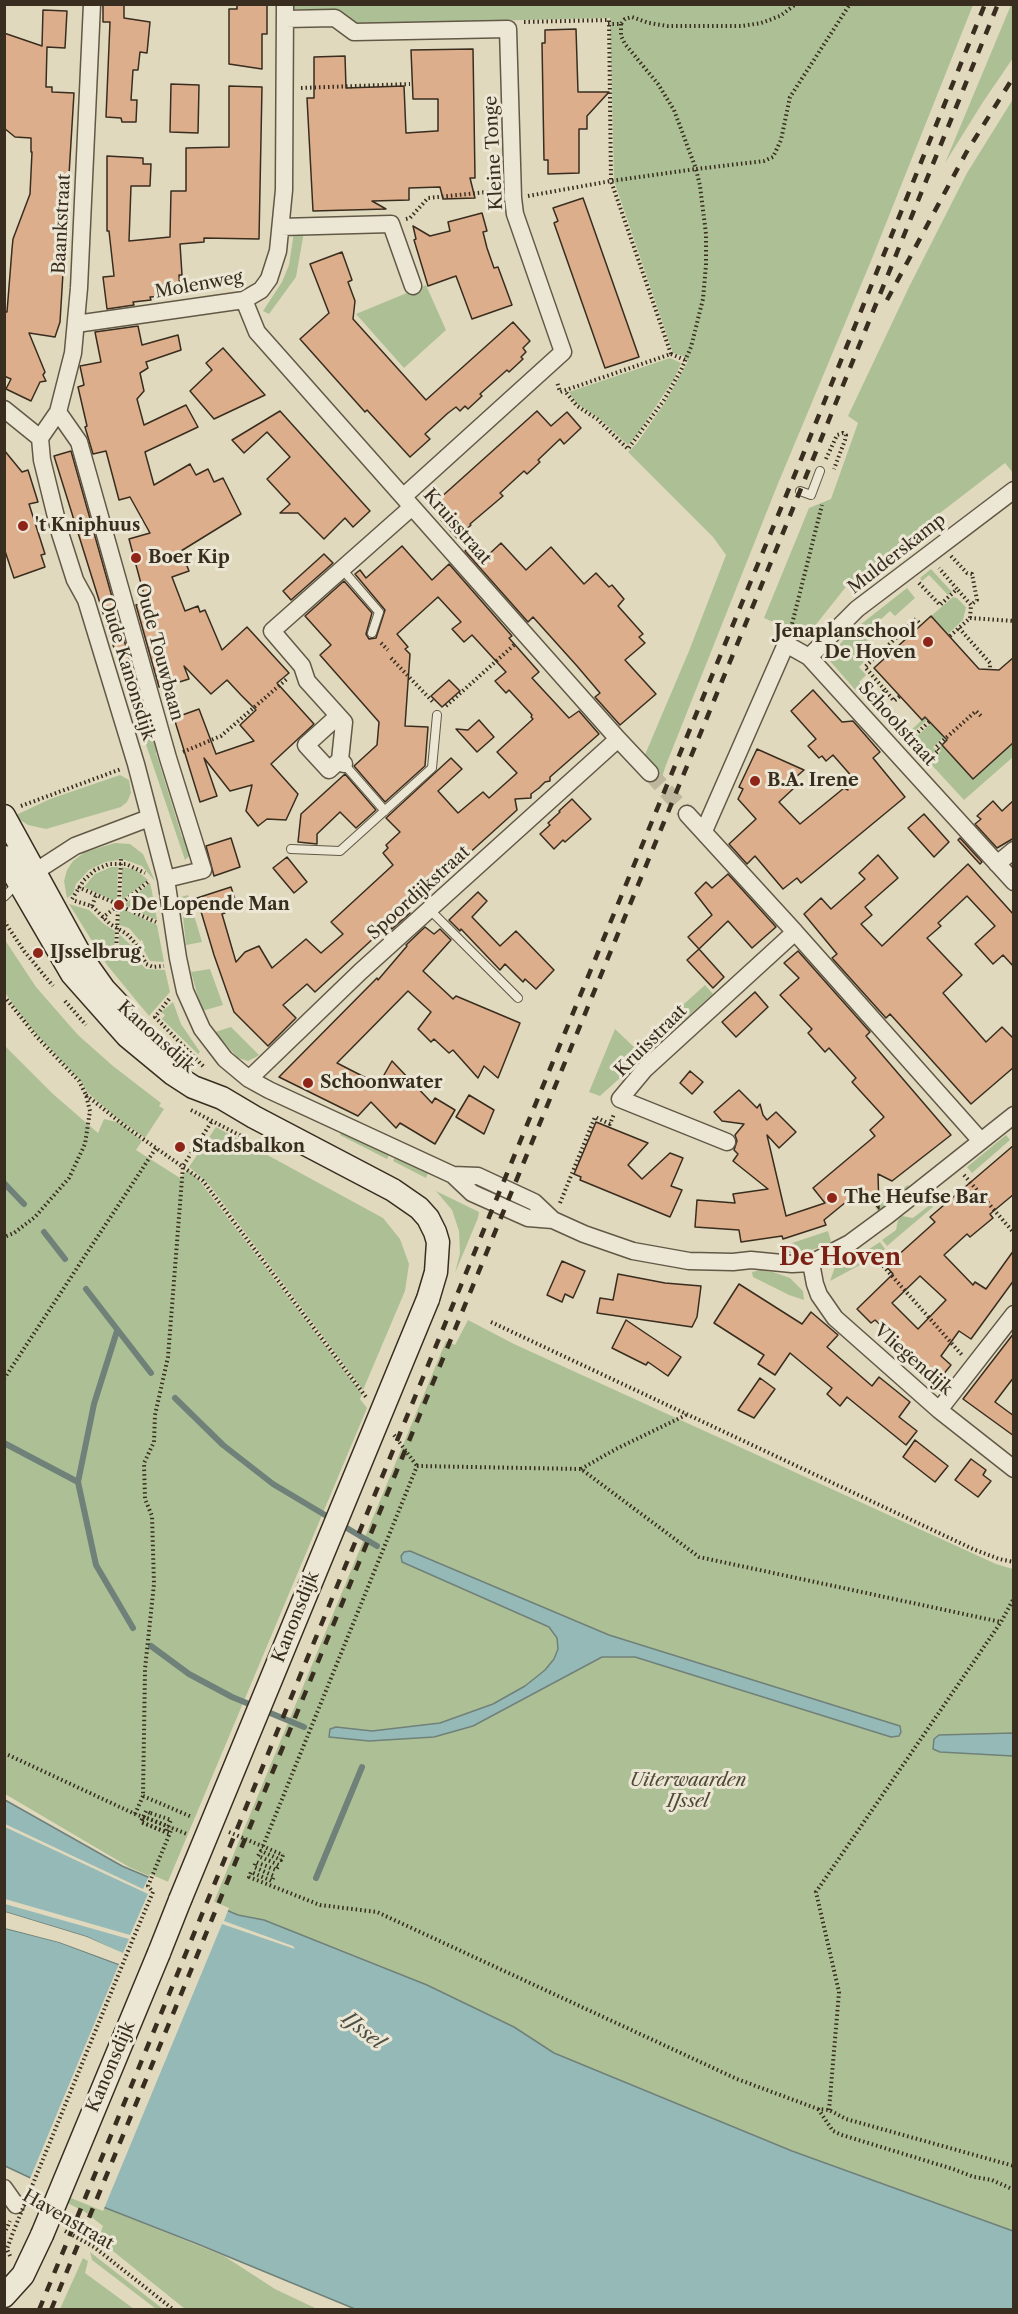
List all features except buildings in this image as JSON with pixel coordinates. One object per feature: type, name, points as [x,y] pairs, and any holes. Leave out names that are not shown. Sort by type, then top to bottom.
[{"type":"street","name":"Baankstraat","points":[[40,438],[58,412],[73,354],[92,4]]},
{"type":"street","name":"Molenweg","points":[[76,324],[244,300],[261,290],[269,279],[275,264],[284,190],[285,12]]},
{"type":"street","points":[[285,12],[335,18],[354,32],[508,29]]},
{"type":"street","name":"Kleine Tonge","points":[[302,666],[272,631],[342,569],[408,501],[563,352],[515,214],[512,194],[508,29]]},
{"type":"street","points":[[281,227],[391,224],[413,286]]},
{"type":"street","name":"Kruisstraat","points":[[244,300],[257,332],[650,773]]},
{"type":"street","points":[[4,409],[40,438]]},
{"type":"street","name":"Oude Touwbaan","points":[[58,412],[79,442],[168,758],[203,870],[166,879]]},
{"type":"street","name":"Oude Kanonsdijk","points":[[40,438],[42,460],[60,533],[75,580],[87,600],[136,764],[166,879],[178,958],[190,1007],[202,1029],[220,1053],[249,1079],[453,1175],[472,1193],[528,1218],[553,1220],[615,1246],[669,1258],[711,1262],[752,1260],[792,1264],[811,1263]]},
{"type":"street","name":"Mulderskamp","points":[[809,657],[857,609],[1014,490]]},
{"type":"street","name":"Schoolstraat","points":[[704,831],[786,644],[809,657],[1014,882]]},
{"type":"street","points":[[302,666],[308,681],[344,722],[342,762],[329,770],[306,745],[338,716]]},
{"type":"street","name":"Spoordijkstraat","points":[[249,1079],[429,909],[618,739]]},
{"type":"street","name":"Kanonsdijk","points":[[11,812],[19,884]]},
{"type":"street","points":[[687,814],[981,1141]]},
{"type":"street","points":[[19,884],[75,846],[149,818]]},
{"type":"street","points":[[997,864],[1014,850]]},
{"type":"street","name":"Kanonsdijk","points":[[4,857],[19,884],[55,909],[72,974],[127,1036],[173,1074],[193,1087],[222,1098],[393,1190],[419,1208],[428,1218],[438,1242],[436,1272],[428,1299],[48,2230],[23,2275],[4,2296]]},
{"type":"street","name":"Kruisstraat","points":[[726,1142],[620,1100],[645,1070],[795,932]]},
{"type":"street","points":[[811,1263],[832,1254],[860,1235],[1014,1115]]},
{"type":"street","name":"Vliegendijk","points":[[811,1263],[815,1284],[828,1309],[939,1410],[1014,1469]]},
{"type":"street","points":[[939,1410],[1014,1314]]},
{"type":"street","points":[[4,2188],[21,2207]]},
{"type":"lane","points":[[800,491],[811,495],[820,471]]},
{"type":"lane","points":[[342,569],[379,612],[372,633]]},
{"type":"lane","points":[[291,849],[340,851],[386,811],[432,768],[439,713]]},
{"type":"lane","points":[[342,762],[386,811]]},
{"type":"lane","points":[[429,909],[518,998]]},
{"type":"path","points":[[565,391],[578,406],[597,419],[628,449],[664,400],[686,360],[695,334],[703,298],[706,265],[705,220],[696,169],[674,110],[658,84],[625,44],[621,36],[621,24],[625,19],[632,17],[668,26],[742,26],[761,23],[780,16],[796,4]]},
{"type":"path","points":[[391,224],[410,218],[428,198],[512,194],[764,161],[775,154],[781,140],[790,97],[850,4]]},
{"type":"path","points":[[508,29],[519,22],[609,20],[611,181],[671,354]]},
{"type":"path","points":[[608,24],[621,24]]},
{"type":"path","points":[[285,88],[410,84]]},
{"type":"path","points":[[550,364],[560,392],[671,354],[686,360]]},
{"type":"path","points":[[820,471],[837,435],[843,433],[846,435],[845,440],[831,477]]},
{"type":"path","points":[[796,614],[824,496]]},
{"type":"path","points":[[934,549],[957,589],[971,605],[970,618],[950,636]]},
{"type":"path","points":[[934,549],[967,573],[972,574],[977,600],[971,605]]},
{"type":"path","points":[[914,578],[940,605],[957,589]]},
{"type":"path","points":[[970,618],[1014,621]]},
{"type":"path","points":[[900,696],[894,701],[865,667],[916,619],[921,625]]},
{"type":"path","points":[[959,628],[990,663],[990,670]]},
{"type":"path","points":[[900,634],[905,640]]},
{"type":"path","points":[[391,658],[439,713],[525,635]]},
{"type":"path","points":[[885,649],[890,654]]},
{"type":"path","points":[[168,758],[221,736],[302,666]]},
{"type":"path","points":[[872,702],[885,690]]},
{"type":"path","points":[[926,762],[939,750],[936,747],[976,711],[981,716]]},
{"type":"path","points":[[907,742],[930,721]]},
{"type":"path","points":[[11,812],[57,791],[136,764]]},
{"type":"path","points":[[116,952],[121,861]]},
{"type":"path","points":[[12,933],[55,909],[95,870],[109,864],[121,861],[138,868],[152,879],[102,918]]},
{"type":"path","points":[[78,887],[173,929]]},
{"type":"path","points":[[92,906],[96,895]]},
{"type":"path","points":[[55,909],[80,904],[92,906],[102,918],[132,938],[146,964],[153,967],[168,966]]},
{"type":"path","points":[[175,995],[166,1001],[155,1017],[204,1067]]},
{"type":"path","points":[[4,996],[36,1036],[79,1082],[86,1095],[90,1111],[85,1144],[69,1178],[35,1217],[4,1237]]},
{"type":"path","points":[[86,1095],[118,1121],[198,1176],[211,1190],[370,1403]]},
{"type":"path","points":[[553,1220],[595,1117],[610,1124],[620,1100]]},
{"type":"path","points":[[135,1814],[143,1796],[145,1669],[154,1584],[152,1516],[145,1499],[144,1463],[154,1442],[155,1415],[168,1357],[183,1166],[212,1121],[251,1141]]},
{"type":"path","points":[[4,1379],[156,1148]]},
{"type":"path","points":[[954,1163],[1014,1233]]},
{"type":"path","points":[[877,1259],[973,1367]]},
{"type":"path","points":[[491,1322],[973,1549],[1014,1562]]},
{"type":"path","points":[[417,1466],[581,1469],[687,1414]]},
{"type":"path","points":[[391,1430],[417,1466]]},
{"type":"path","points":[[270,1886],[283,1855],[263,1846],[417,1466]]},
{"type":"path","points":[[581,1469],[699,1557],[1001,1622]]},
{"type":"path","points":[[829,2110],[839,1992],[816,1892],[1001,1622],[1014,1598]]},
{"type":"path","points":[[4,1753],[135,1814],[170,1834]]},
{"type":"path","points":[[144,1819],[146,1811],[168,1818],[171,1820],[170,1827]]},
{"type":"path","points":[[144,1819],[188,1834]]},
{"type":"path","name":"Kanonsdijk","points":[[7,2240],[12,2235],[153,1892],[148,1886],[170,1834],[170,1827]]},
{"type":"path","points":[[279,1865],[258,1856],[261,1851],[281,1860]]},
{"type":"path","points":[[273,1878],[254,1867],[256,1862],[276,1870]]},
{"type":"path","points":[[273,1878],[251,1872],[249,1877],[320,1905],[377,1912],[737,2079],[818,2109],[829,2110],[846,2119],[1014,2166]]},
{"type":"path","points":[[818,2109],[833,2131],[842,2135],[974,2177],[992,2180],[1014,2190]]},
{"type":"path","name":"Havenstraat","points":[[48,2230],[94,2247],[174,2310]]},
{"type":"path","points":[[11,2260],[7,2240],[19,2245]]},
{"type":"green space","points":[[293,5],[973,5],[871,261],[777,486],[662,777],[644,757],[689,651],[726,555],[713,537],[628,452],[637,443],[666,401],[688,361],[683,356],[673,353],[614,181],[610,18],[358,24],[339,10],[293,9]]},
{"type":"green space","points":[[1011,5],[1014,5],[1013,58],[945,163]]},
{"type":"green space","points":[[1013,99],[1013,473],[1005,463],[849,583],[806,637],[764,618],[809,508],[831,499],[858,423],[848,416],[910,285],[967,173]]},
{"type":"green space","points":[[294,232],[304,232],[296,277],[269,314],[263,311],[282,282],[289,265]]},
{"type":"green space","points":[[426,285],[446,330],[404,368],[356,314]]},
{"type":"green space","points":[[670,358],[681,363],[674,379],[628,445],[600,419],[576,403],[569,392]]},
{"type":"green space","points":[[931,569],[952,592],[948,595],[929,575],[922,581],[920,578]]},
{"type":"green space","points":[[907,588],[915,598],[895,616],[890,611],[875,625],[879,630],[859,648],[865,655],[859,667],[866,675],[859,682],[874,698],[872,699],[863,689],[857,692],[830,661],[829,656],[851,632]]},
{"type":"green space","points":[[953,597],[966,607],[963,620],[948,634],[931,616]]},
{"type":"green space","points":[[148,699],[160,741],[156,753],[182,837],[188,841],[190,855],[185,860],[134,709],[139,707],[137,703]]},
{"type":"green space","points":[[876,701],[907,734],[925,717],[928,719],[907,738]]},
{"type":"green space","points":[[931,723],[944,737],[933,747],[936,750],[927,759],[911,742]]},
{"type":"green space","points":[[1013,742],[1013,757],[964,800],[929,762],[941,751],[939,748],[942,745],[973,779]]},
{"type":"green space","points":[[120,775],[129,780],[131,793],[127,802],[121,807],[46,829],[28,825],[14,816],[50,799]]},
{"type":"green space","points":[[115,843],[130,844],[143,854],[155,881],[142,866],[119,858],[119,860],[105,862],[89,870],[76,884],[73,894],[67,898],[64,881],[73,861],[85,852]]},
{"type":"green space","points":[[111,867],[118,867],[117,899],[114,901],[84,887],[95,874]]},
{"type":"green space","points":[[122,867],[136,870],[148,880],[122,900]]},
{"type":"green space","points":[[150,883],[152,892],[157,920],[124,905]]},
{"type":"green space","points":[[188,895],[202,942],[186,945],[181,897]]},
{"type":"green space","points":[[69,904],[89,910],[115,931],[114,953],[119,953],[119,934],[133,947],[139,962],[146,969],[165,970],[170,992],[149,1016],[107,965]]},
{"type":"green space","points":[[123,909],[157,925],[164,962],[150,961],[143,949],[145,948],[142,940],[140,941],[129,928],[119,925],[120,910]]},
{"type":"green space","points":[[5,940],[36,987],[78,1035],[161,1103],[159,1106],[164,1109],[145,1138],[118,1119],[88,1093],[80,1080],[37,1035],[14,1006],[5,992]]},
{"type":"green space","points":[[210,969],[223,1005],[202,1011],[191,972]]},
{"type":"green space","points":[[705,985],[713,994],[600,1096],[589,1092],[615,1029],[635,1048]]},
{"type":"green space","points":[[173,1002],[181,1024],[200,1052],[198,1054],[162,1019],[165,1015],[161,1012]]},
{"type":"green space","points":[[231,1027],[259,1055],[248,1061],[238,1058],[215,1032]]},
{"type":"green space","points":[[4,1045],[53,1094],[98,1133],[104,1119],[121,1123],[142,1141],[136,1150],[180,1178],[188,1170],[198,1179],[362,1394],[360,1399],[367,1408],[167,1884],[129,1867],[5,1794]]},
{"type":"green space","points":[[216,1127],[383,1218],[400,1239],[409,1264],[405,1291],[363,1390],[208,1183],[189,1167]]},
{"type":"green space","points":[[341,1132],[389,1155],[387,1159],[340,1135]]},
{"type":"green space","points":[[1006,1135],[1010,1140],[972,1173],[967,1167]]},
{"type":"green space","points":[[395,1157],[428,1173],[426,1178],[393,1161]]},
{"type":"green space","points":[[908,1185],[910,1187],[878,1211],[875,1207]]},
{"type":"green space","points":[[436,1191],[479,1212],[455,1273],[460,1253],[459,1231],[452,1210]]},
{"type":"green space","points":[[931,1204],[933,1207],[887,1246],[882,1240],[896,1230],[898,1220],[902,1216],[913,1218]]},
{"type":"green space","points":[[828,1231],[831,1241],[826,1245],[806,1252],[789,1253],[786,1245]]},
{"type":"green space","points":[[880,1242],[885,1249],[875,1257],[830,1281],[835,1267],[856,1251],[855,1249],[866,1251]]},
{"type":"green space","points":[[760,1270],[790,1278],[803,1291],[804,1300],[753,1277],[752,1272]]},
{"type":"green space","name":"Uiterwaarden IJssel","points":[[468,1320],[514,1344],[996,1564],[1013,1569],[1013,2231],[792,2151],[554,2053],[514,2027],[427,1985],[339,1949],[213,1904],[446,1341],[455,1345]]},
{"type":"green space","points":[[60,2187],[110,2210],[224,2256],[275,2289],[317,2309],[185,2309],[98,2239],[103,2226],[85,2212],[56,2197]]},
{"type":"green space","points":[[90,2252],[163,2309],[156,2309],[92,2260]]},
{"type":"green space","points":[[83,2258],[88,2261],[85,2273],[134,2309],[60,2309]]},
{"type":"water","points":[[410,1551],[609,1635],[900,1726],[901,1732],[899,1736],[891,1737],[635,1657],[602,1657],[473,1726],[434,1737],[369,1741],[329,1737],[330,1729],[336,1727],[372,1731],[440,1723],[493,1704],[525,1686],[545,1670],[554,1659],[558,1649],[557,1638],[549,1627],[402,1562],[401,1556],[404,1552]]},
{"type":"water","points":[[1013,1733],[1013,1756],[940,1752],[933,1749],[934,1739],[939,1735]]},
{"type":"water","name":"IJssel","points":[[5,1800],[122,1866],[238,1915],[264,1920],[427,1985],[514,2027],[554,2053],[792,2151],[1013,2231],[1013,2309],[355,2309],[5,2166],[4,1928],[59,1942],[123,1966],[130,1958],[87,1937],[5,1912]]},
{"type":"pier","points":[[5,1824],[143,1889],[150,1874],[229,1908],[224,1921],[293,1946],[295,1949],[222,1924],[103,2211],[29,2181],[119,1964],[59,1942],[5,1928],[4,1925],[60,1939],[123,1962],[127,1959],[86,1940],[4,1915],[5,1912],[87,1937],[123,1953],[129,1939],[5,1904],[5,1899],[130,1935],[148,1894],[5,1827]]},
{"type":"waterway","points":[[4,1183],[24,1204]]},
{"type":"waterway","points":[[44,1232],[65,1259]]},
{"type":"waterway","points":[[86,1289],[151,1373]]},
{"type":"waterway","points":[[117,1331],[94,1404],[78,1482],[96,1565],[133,1628]]},
{"type":"waterway","points":[[175,1398],[223,1445],[273,1484],[377,1546]]},
{"type":"waterway","points":[[4,1443],[78,1482]]},
{"type":"waterway","points":[[151,1646],[189,1674],[254,1706]]},
{"type":"waterway","points":[[263,1710],[304,1727]]},
{"type":"waterway","points":[[316,1878],[362,1767]]},
{"type":"tunnel","points":[[650,773],[687,814]]},
{"type":"railway","points":[[39,2310],[802,457],[985,4]]},
{"type":"railway","points":[[51,2310],[776,550],[998,4]]},
{"type":"railway","points":[[887,300],[966,153],[1014,76]]},
{"type":"place","name":"'t Kniphuus","points":[[23,526]]},
{"type":"place","name":"Boer Kip","points":[[136,558]]},
{"type":"place","name":"Jenaplanschool De Hoven","points":[[928,642]]},
{"type":"place","name":"B.A. Irene","points":[[755,781]]},
{"type":"place","name":"De Lopende Man","points":[[119,905]]},
{"type":"place","name":"IJsselbrug","points":[[38,953]]},
{"type":"place","name":"Schoonwater","points":[[308,1083]]},
{"type":"place","name":"Stadsbalkon","points":[[180,1147]]},
{"type":"place","name":"The Heufse Bar","points":[[832,1198]]},
{"type":"district","name":"De Hoven","points":[[840,1258]]}]
